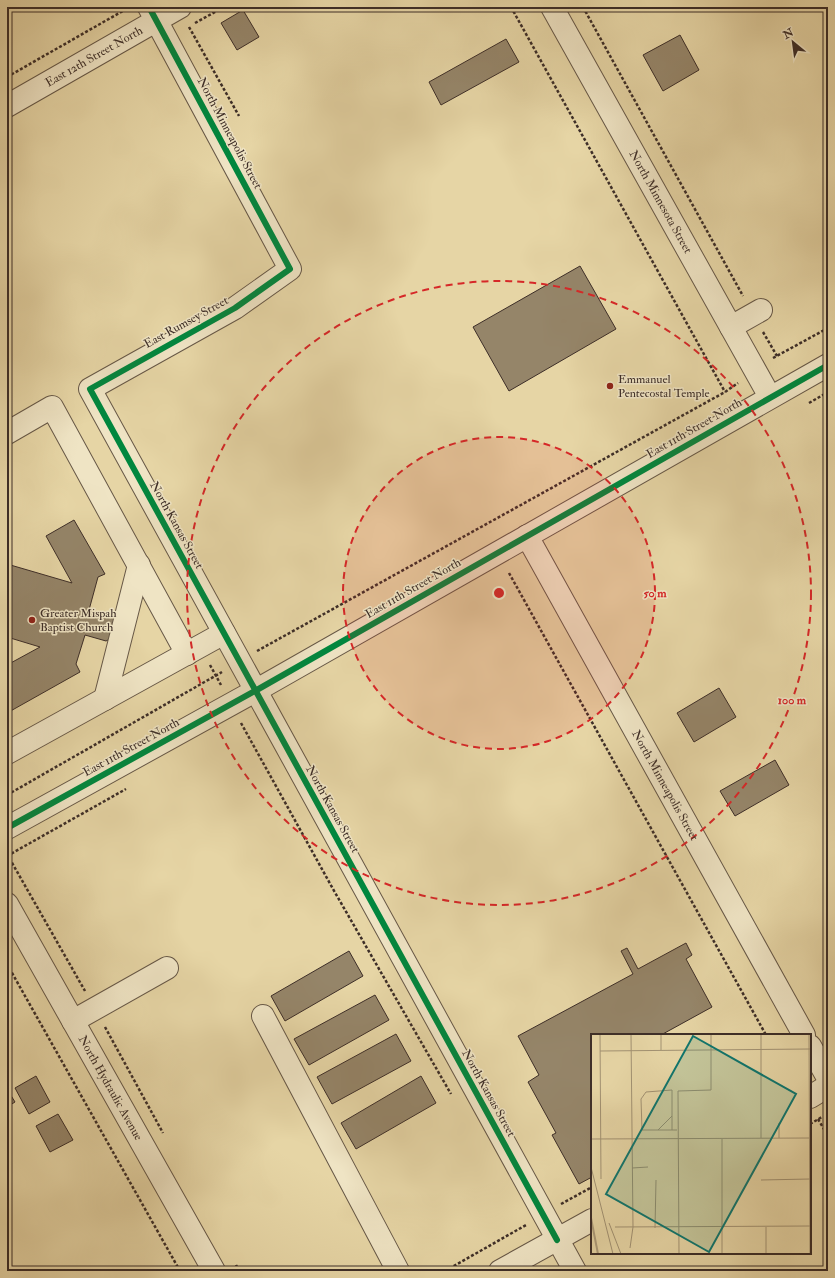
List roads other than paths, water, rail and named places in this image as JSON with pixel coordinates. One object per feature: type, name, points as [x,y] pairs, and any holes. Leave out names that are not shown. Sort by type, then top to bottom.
[{"type":"street","name":"North Minnesota Street","points":[[552,7],[770,397]]},
{"type":"street","name":"East 12th Street North","points":[[7,106],[153,14],[179,8]]},
{"type":"street","name":"North Minneapolis Street","points":[[153,14],[290,269]]},
{"type":"street","name":"East Rumsey Street","points":[[90,389],[235,308],[290,269]]},
{"type":"street","points":[[731,327],[757,312]]},
{"type":"street","name":"East 11th Street North","points":[[7,828],[255,691],[828,364]]},
{"type":"street","name":"North Kansas Street","points":[[90,389],[224,633],[535,1219],[549,1244],[575,1271]]},
{"type":"street","points":[[7,433],[52,407],[139,565],[193,650]]},
{"type":"street","name":"North Minneapolis Street","points":[[527,536],[803,1034]]},
{"type":"street","points":[[106,699],[139,565]]},
{"type":"street","points":[[7,753],[224,633]]},
{"type":"street","name":"North Hydraulic Avenue","points":[[7,904],[214,1271]]},
{"type":"street","points":[[73,1021],[167,968]]},
{"type":"street","points":[[263,1016],[398,1271]]},
{"type":"street","points":[[811,1048],[828,1078]]},
{"type":"street","points":[[811,1095],[828,1086]]},
{"type":"street","points":[[500,1271],[591,1221]]},
{"type":"place","name":"Emmanuel Pentecostal Temple","points":[[610,386]]},
{"type":"place","name":"Greater Mispah Baptist Church","points":[[32,620]]}]
